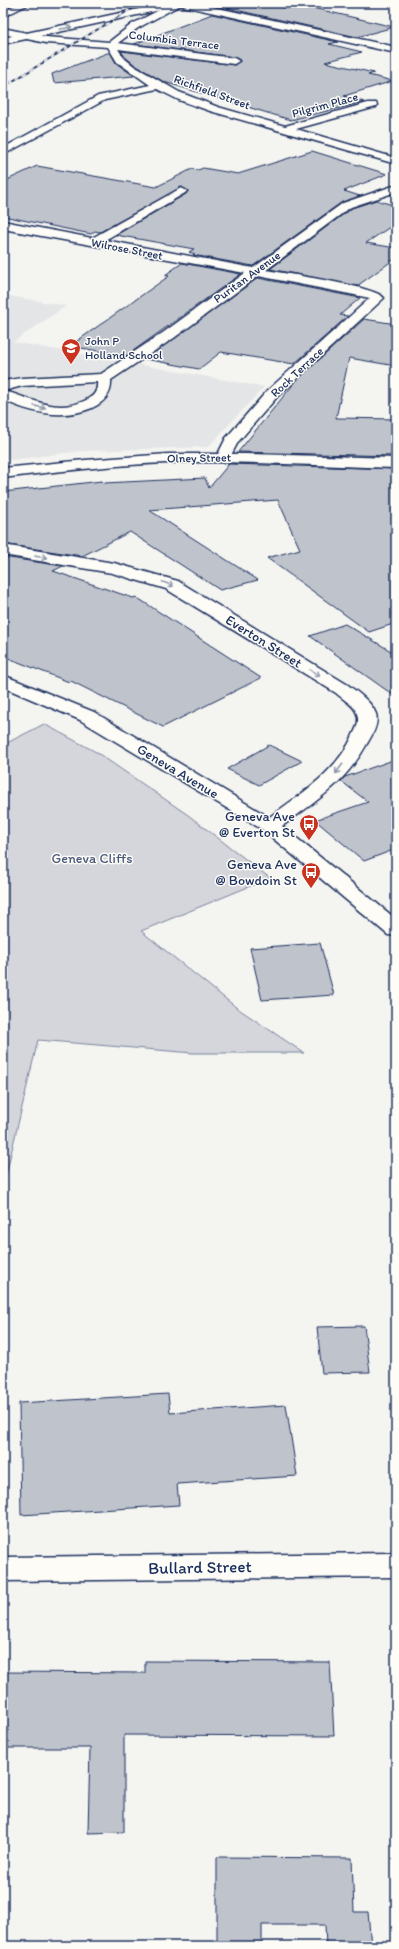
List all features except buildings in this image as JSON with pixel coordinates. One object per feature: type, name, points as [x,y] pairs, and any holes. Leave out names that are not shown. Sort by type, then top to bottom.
[{"type":"street","points":[[3,14],[27,3]]},
{"type":"street","points":[[112,45],[135,26],[181,3]]},
{"type":"street","points":[[3,41],[181,3],[305,28],[396,50]]},
{"type":"street","points":[[3,30],[23,25]]},
{"type":"street","points":[[3,30],[28,36]]},
{"type":"street","name":"Columbia Terrace","points":[[28,36],[234,61]]},
{"type":"street","name":"Richfield Street","points":[[112,45],[113,52],[126,64],[158,86],[184,98],[396,161]]},
{"type":"street","points":[[3,152],[102,98],[158,86]]},
{"type":"street","name":"Pilgrim Place","points":[[285,129],[372,105]]},
{"type":"street","name":"Puritan Avenue","points":[[104,378],[168,335],[252,272],[347,204],[396,188]]},
{"type":"street","points":[[93,242],[181,191]]},
{"type":"street","name":"Wilrose Street","points":[[3,225],[374,295]]},
{"type":"street","name":"Rock Terrace","points":[[222,458],[231,441],[272,394],[378,298],[374,295]]},
{"type":"street","points":[[3,388],[4,385],[22,382],[104,378],[104,389],[99,398],[83,408],[64,410],[44,409],[27,405],[3,395]]},
{"type":"street","name":"Olney Street","points":[[3,473],[54,466],[126,460],[222,458],[396,463]]},
{"type":"street","name":"Everton Street","points":[[3,550],[114,568],[172,585],[342,689],[363,708],[368,716],[366,728],[358,744],[333,777],[270,826]]},
{"type":"street","name":"Geneva Avenue","points":[[3,680],[87,716],[270,826],[396,930]]},
{"type":"street","name":"Bullard Street","points":[[3,1570],[396,1565]]},
{"type":"shaded area","name":"John P Holland School","points":[[3,295],[66,306],[13,342],[264,387],[208,447],[81,451],[3,461]]},
{"type":"green space","name":"Geneva Cliffs","points":[[44,724],[96,752],[188,815],[270,878],[141,931],[237,1008],[304,1053],[193,1053],[38,1040],[3,1187],[3,745]]},
{"type":"railway","points":[[3,87],[141,3]]},
{"type":"place","name":"John P Holland School","points":[[71,365]]},
{"type":"place","name":"Geneva Ave @ Everton St","points":[[309,841]]},
{"type":"place","name":"Geneva Ave @ Bowdoin St","points":[[311,889]]}]
